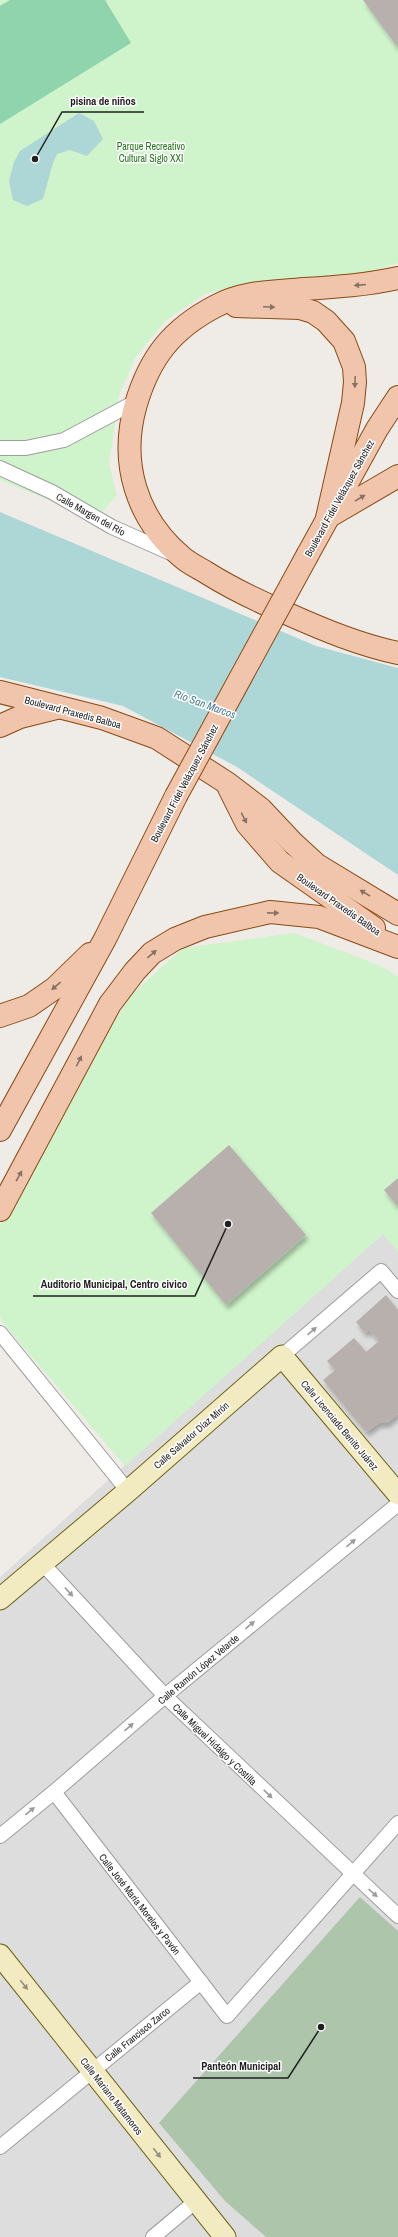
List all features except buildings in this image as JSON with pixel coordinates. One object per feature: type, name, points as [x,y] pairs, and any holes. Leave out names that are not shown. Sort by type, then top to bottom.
[{"type":"main road","points":[[398,278],[366,285],[253,292],[216,305],[191,321],[162,346],[142,382],[132,418],[129,454],[133,486],[152,526],[183,558],[241,594],[368,647],[398,653]]},
{"type":"main road","points":[[216,305],[300,308],[313,312],[326,321],[344,341],[354,367],[355,382],[353,403],[327,518]]},
{"type":"main road","name":"Boulevard Fidel Velázquez Sánchez","points":[[0,1130],[105,939],[176,796],[327,518],[377,429],[398,397]]},
{"type":"main road","points":[[327,518],[398,476]]},
{"type":"main road","name":"Boulevard Praxedis Balboa","points":[[0,692],[102,718],[157,738],[227,783],[261,809],[292,842],[317,865],[398,914]]},
{"type":"main road","points":[[0,726],[20,717],[58,707]]},
{"type":"main road","name":"Boulevard Praxedis Balboa","points":[[227,783],[247,824],[280,862],[398,946]]},
{"type":"main road","points":[[0,1210],[110,1004],[135,971],[152,953],[175,939],[205,926],[270,912],[318,917],[398,946]]},
{"type":"main road","points":[[0,1016],[29,1006],[54,988],[105,939]]},
{"type":"street","points":[[0,448],[26,448],[64,440],[137,401]]},
{"type":"street","name":"Calle Margen del Río","points":[[0,468],[52,492],[112,527],[183,558]]},
{"type":"street","name":"Calle Salvador Díaz Mirón","points":[[0,1598],[128,1491],[381,1271],[398,1291]]},
{"type":"street","points":[[1,1336],[128,1491]]},
{"type":"street","name":"Calle Licenciado Benito Juárez","points":[[282,1356],[398,1494]]},
{"type":"street","name":"Calle Ramón López Velarde","points":[[0,1836],[54,1792],[165,1696],[398,1504]]},
{"type":"street","name":"Calle Miguel Hidalgo y Costilla","points":[[42,1563],[165,1696],[398,1916]]},
{"type":"street","name":"Calle José María Morelos y Pavón","points":[[54,1792],[227,2016],[352,1874]]},
{"type":"street","points":[[352,1874],[398,1822]]},
{"type":"street","name":"Calle Mariano Matamoros","points":[[0,1955],[224,2236]]},
{"type":"street","name":"Calle Francisco Zarco","points":[[0,2148],[201,1982]]},
{"type":"street","points":[[153,2237],[196,2201]]},
{"type":"shaded area","points":[[383,1234],[398,1252],[398,2237],[0,2237],[0,1577]]},
{"type":"green space","name":"Parque Recreativo Cultural Siglo XXI","points":[[0,0],[398,0],[398,263],[373,271],[330,277],[254,283],[204,294],[164,322],[135,358],[119,395],[109,464],[117,495],[103,511],[81,513],[0,480]]},
{"type":"green space","points":[[10,0],[105,0],[131,43],[0,124],[0,6]]},
{"type":"green space","points":[[294,933],[381,966],[398,977],[398,1252],[383,1234],[125,1466],[2,1322],[0,1315],[0,1226],[4,1212],[68,1090],[132,994],[183,948]]},
{"type":"green space","points":[[360,1897],[398,1931],[398,2237],[266,2237],[225,2201],[159,2123]]},
{"type":"water","points":[[79,113],[94,121],[103,139],[87,156],[70,150],[57,154],[43,199],[27,206],[13,200],[9,181],[14,162],[20,151]]},
{"type":"water","name":"Río San Marcos","points":[[0,512],[316,646],[398,668],[398,875],[237,767],[123,706],[0,677]]},
{"type":"place","name":"pisina de niños","points":[[35,159]]},
{"type":"place","name":"Auditorio Municipal, Centro civico","points":[[228,1224]]},
{"type":"place","name":"Panteón Municipal","points":[[321,2027]]}]
